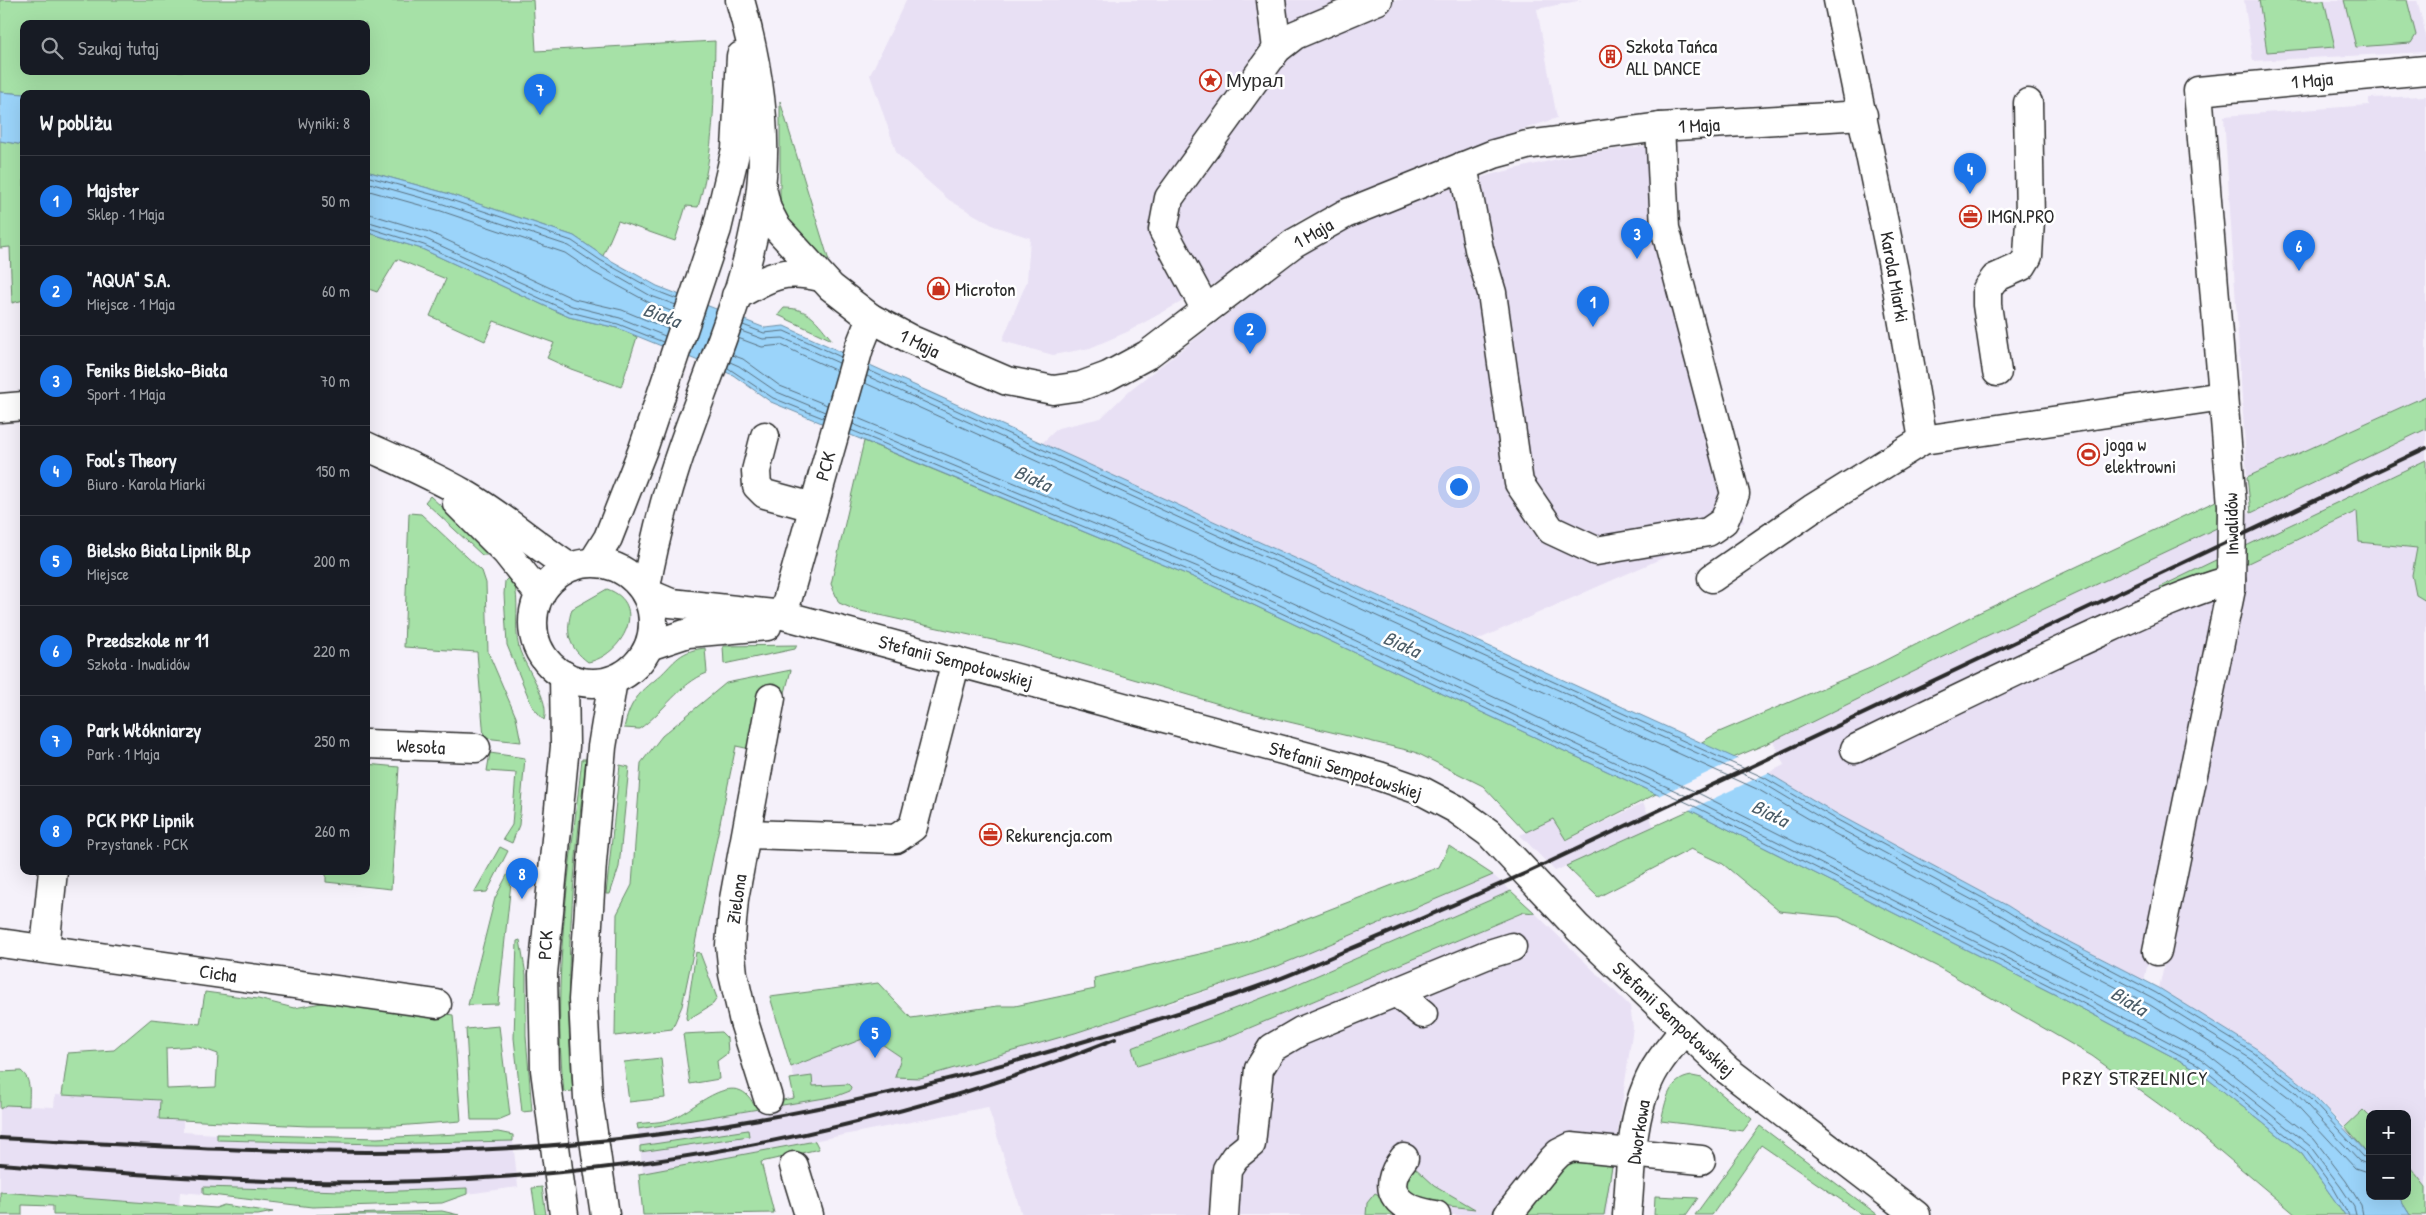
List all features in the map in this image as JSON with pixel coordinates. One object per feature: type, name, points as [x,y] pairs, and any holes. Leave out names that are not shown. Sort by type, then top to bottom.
[{"type":"street","points":[[1272,0],[1277,49]]},
{"type":"street","points":[[1206,310],[1163,230],[1168,198],[1277,49],[1295,35],[1378,0]]},
{"type":"street","name":"Karola Miarki","points":[[1838,0],[1894,271],[1923,440]]},
{"type":"street","name":"1 Maja","points":[[645,592],[658,524],[736,296],[755,229],[762,187],[761,110],[757,74],[741,2]]},
{"type":"street","name":"1 Maja","points":[[581,565],[608,538],[666,386],[717,229],[736,149],[741,72],[741,2]]},
{"type":"street","name":"1 Maja","points":[[2198,91],[2426,70]]},
{"type":"street","name":"Inwalidów","points":[[2157,951],[2231,589],[2232,505],[2198,91]]},
{"type":"street","points":[[1997,372],[1986,305],[1987,289],[1995,278],[2022,266],[2028,256],[2030,220],[2028,103]]},
{"type":"street","name":"1 Maja","points":[[762,187],[767,209],[777,228],[796,246],[820,277],[871,318],[912,340],[1007,381],[1053,390],[1081,386],[1108,376],[1147,355],[1294,243],[1345,214],[1494,154],[1527,146],[1660,127],[1863,115]]},
{"type":"street","points":[[1463,166],[1479,249],[1492,294],[1519,483],[1551,530],[1596,551],[1708,532],[1724,521],[1735,494],[1665,228],[1660,127]]},
{"type":"street","name":"1 Maja","points":[[736,296],[759,283],[787,272],[799,272],[820,277]]},
{"type":"street","name":"PCK","points":[[783,615],[859,348],[871,318]]},
{"type":"street","points":[[1712,578],[1812,509],[1923,440],[2223,396]]},
{"type":"street","points":[[0,408],[20,406]]},
{"type":"street","points":[[765,436],[756,471],[756,486],[765,494],[813,507]]},
{"type":"street","points":[[370,448],[463,493],[498,515],[533,543],[581,565],[617,567],[636,580],[651,604],[654,625],[649,646],[640,660],[628,672],[613,680],[588,683],[564,675],[546,660],[536,640],[533,617],[540,595],[552,578],[581,565]]},
{"type":"street","points":[[418,470],[482,526],[506,552],[540,595]]},
{"type":"street","points":[[1856,749],[2022,667],[2134,616],[2207,586],[2231,580]]},
{"type":"street","name":"Stefanii Sempołowskiej","points":[[645,592],[671,603],[783,615],[1378,776],[1422,791],[1456,809],[1489,834],[1578,928],[1727,1070],[1916,1215]]},
{"type":"street","name":"Stefanii Sempołowskiej","points":[[649,646],[688,633],[714,629],[814,623]]},
{"type":"street","points":[[747,834],[896,839],[913,827],[956,661]]},
{"type":"street","name":"PCK","points":[[564,675],[564,746],[543,974],[545,1070],[564,1215]]},
{"type":"street","points":[[605,1215],[588,1098],[583,1000],[589,900],[602,747],[613,680]]},
{"type":"street","name":"Zielona","points":[[768,1098],[744,1022],[733,974],[730,946],[734,900],[771,698]]},
{"type":"street","name":"Wesoła","points":[[370,744],[476,748]]},
{"type":"street","points":[[45,948],[52,875]]},
{"type":"street","name":"Cicha","points":[[0,943],[437,1004]]},
{"type":"street","points":[[1224,1215],[1226,1169],[1235,1157],[1252,1144],[1259,1069],[1272,1048],[1301,1031],[1486,955],[1512,947]]},
{"type":"street","points":[[1396,992],[1423,1014]]},
{"type":"street","name":"Dworkowa","points":[[1627,1215],[1638,1114],[1646,1085],[1659,1061],[1684,1030]]},
{"type":"street","points":[[1508,1215],[1552,1160],[1564,1150],[1582,1147],[1702,1160]]},
{"type":"street","points":[[1404,1158],[1392,1175],[1382,1182],[1395,1194],[1403,1206],[1422,1213],[1436,1215]]},
{"type":"street","points":[[794,1166],[809,1215]]},
{"type":"shaded area","points":[[906,0],[1582,0],[1537,9],[1557,118],[1470,147],[1343,200],[1298,221],[1221,280],[1127,332],[1090,348],[1053,355],[1002,341],[1027,281],[1030,238],[994,226],[949,200],[897,154],[870,75]]},
{"type":"shaded area","points":[[2244,0],[2417,0],[2426,35],[2426,52],[2253,61]]},
{"type":"shaded area","points":[[2426,96],[2426,396],[2247,477],[2224,116],[2369,105],[2369,98]]},
{"type":"shaded area","points":[[1670,143],[1672,270],[1744,522],[1477,640],[1041,444],[1058,428],[1101,418],[1131,389],[1320,242],[1411,201],[1489,175],[1579,154]]},
{"type":"shaded area","points":[[2426,429],[2426,460],[2161,587],[2219,590],[2174,842],[2144,981],[2044,929],[2008,906],[1837,814],[1768,773],[1784,765],[1773,741],[1978,640]]},
{"type":"shaded area","points":[[2358,511],[2359,542],[2417,548],[2412,575],[2416,595],[2426,601],[2426,1187],[2411,1168],[2411,1110],[2366,1110],[2366,1113],[2363,1110],[2345,1127],[2302,1084],[2257,1049],[2159,988],[2235,638],[2246,564]]},
{"type":"shaded area","points":[[1643,803],[1654,827],[1555,871],[1520,835],[1553,819],[1567,840]]},
{"type":"shaded area","points":[[1493,875],[1511,891],[1288,988],[1132,1048],[1137,1066],[1221,1040],[1525,912],[1535,913],[1630,1006],[1633,1027],[1606,1215],[1022,1215],[988,1107],[643,1174],[638,1129],[801,1102],[791,1067],[870,1036],[902,1057],[1172,1003],[1278,966]]},
{"type":"shaded area","points":[[55,1095],[160,1100],[160,1119],[183,1120],[183,1132],[217,1134],[217,1140],[378,1144],[513,1141],[518,1187],[467,1194],[466,1188],[377,1192],[203,1187],[203,1194],[180,1192],[179,1205],[0,1192],[0,1109],[6,1105],[54,1107]]},
{"type":"green space","points":[[0,0],[533,0],[536,51],[715,41],[711,144],[698,207],[686,206],[675,241],[618,221],[603,256],[574,236],[446,193],[370,172],[370,90],[20,90],[20,94],[0,92]]},
{"type":"green space","points":[[2259,0],[2324,0],[2335,47],[2267,52]]},
{"type":"green space","points":[[2344,0],[2407,0],[2416,35],[2411,43],[2356,47]]},
{"type":"green space","points":[[780,101],[829,261],[794,231],[780,208]]},
{"type":"green space","points":[[0,141],[20,144],[20,301],[12,303],[10,247],[0,248]]},
{"type":"green space","points":[[370,233],[422,249],[569,317],[617,328],[637,337],[621,387],[547,358],[554,343],[494,321],[485,341],[430,316],[446,279],[397,259],[377,292],[370,289]]},
{"type":"green space","points":[[784,308],[807,313],[832,340],[778,315]]},
{"type":"green space","points":[[2426,396],[2426,429],[2251,513],[2247,477]]},
{"type":"green space","points":[[864,441],[1198,579],[1656,794],[1566,840],[1553,819],[1526,832],[1483,786],[1415,752],[1243,711],[1020,646],[856,610],[839,603],[831,584]]},
{"type":"green space","points":[[2426,460],[2426,601],[2416,595],[2412,575],[2417,548],[2359,542],[2357,511],[2246,564],[2246,546]]},
{"type":"green space","points":[[430,496],[490,551],[487,555],[482,555],[425,502]]},
{"type":"green space","points":[[2218,500],[2221,526],[1978,640],[1773,741],[1733,758],[1700,743],[1719,732],[1870,668],[1972,616]]},
{"type":"green space","points":[[409,513],[421,514],[482,571],[486,583],[488,652],[516,717],[521,742],[484,738],[477,652],[404,647]]},
{"type":"green space","points":[[2222,557],[2221,575],[2165,597],[2160,587]]},
{"type":"green space","points":[[508,578],[513,579],[515,588],[519,648],[541,694],[544,703],[544,720],[532,706],[507,645],[504,594],[505,581]]},
{"type":"green space","points":[[607,589],[620,596],[627,606],[629,617],[626,629],[620,640],[611,650],[600,658],[588,662],[572,645],[569,625],[572,609]]},
{"type":"green space","points":[[797,645],[795,649],[724,664],[723,646]]},
{"type":"green space","points":[[705,648],[707,673],[688,684],[639,729],[624,728],[631,706],[643,691],[681,655]]},
{"type":"green space","points":[[791,670],[769,753],[736,746],[682,1006],[672,1029],[615,1036],[617,914],[632,885],[641,763],[662,736],[726,683]]},
{"type":"green space","points":[[490,753],[525,758],[519,825],[512,843],[503,839],[512,825],[516,773],[487,771]]},
{"type":"green space","points":[[582,759],[586,759],[577,842],[569,965],[570,1049],[573,1091],[564,1092],[561,1051],[561,967]]},
{"type":"green space","points":[[370,764],[399,767],[391,889],[326,882],[326,875],[370,875]]},
{"type":"green space","points":[[620,765],[629,767],[619,867],[610,894],[606,894]]},
{"type":"green space","points":[[1690,810],[2060,997],[2194,1068],[2302,1154],[2345,1215],[2296,1215],[2196,1131],[2092,1056],[1938,967],[1839,917],[1779,911],[1723,864],[1691,849],[1598,897],[1566,866]]},
{"type":"green space","points":[[1449,846],[1493,875],[1278,966],[1075,1033],[920,1078],[895,1077],[901,1057],[870,1036],[791,1067],[770,997],[878,983],[911,1018],[998,1006],[1015,1006],[1095,989],[1094,978],[1235,946],[1439,867]]},
{"type":"green space","points":[[500,847],[508,851],[487,892],[474,893]]},
{"type":"green space","points":[[513,864],[498,1004],[468,1005],[495,898]]},
{"type":"green space","points":[[1511,891],[1535,913],[1524,912],[1221,1040],[1137,1066],[1132,1048],[1288,988]]},
{"type":"green space","points":[[520,940],[526,975],[526,1036],[532,1111],[522,1112],[514,1038],[517,941]]},
{"type":"green space","points":[[696,952],[700,953],[717,998],[713,1004],[687,1020],[686,1018]]},
{"type":"green space","points":[[205,992],[258,999],[294,1008],[344,999],[453,1015],[461,1121],[396,1126],[308,1126],[159,1119],[160,1100],[62,1095],[68,1053],[114,1050],[151,1019],[200,1024]],"holes":[[[196,1046],[218,1054],[216,1087],[167,1089],[166,1048]]]},
{"type":"green space","points":[[499,1026],[510,1115],[498,1120],[471,1120],[466,1029]]},
{"type":"green space","points":[[721,1032],[727,1038],[728,1053],[717,1061],[719,1079],[690,1084],[683,1034]]},
{"type":"green space","points":[[661,1058],[665,1098],[629,1102],[624,1062]]},
{"type":"green space","points":[[21,1071],[28,1082],[29,1106],[6,1105],[0,1109],[0,1072]]},
{"type":"green space","points":[[812,1076],[813,1086],[848,1084],[851,1087],[850,1091],[837,1096],[638,1129],[637,1124],[671,1119],[714,1094],[726,1090],[736,1089],[746,1094],[754,1105],[794,1098],[790,1079]]},
{"type":"green space","points":[[1692,1076],[1702,1078],[1752,1119],[1743,1131],[1661,1121],[1669,1092],[1673,1086],[1678,1081]]},
{"type":"green space","points":[[2363,1110],[2366,1113],[2366,1151],[2345,1127]]},
{"type":"green space","points":[[1760,1126],[1878,1215],[1863,1215],[1761,1145],[1712,1215],[1695,1215]]},
{"type":"green space","points":[[748,1130],[749,1136],[640,1152],[640,1146]]},
{"type":"green space","points":[[498,1132],[513,1135],[513,1141],[378,1144],[217,1140],[217,1134],[377,1138]]},
{"type":"green space","points":[[815,1141],[819,1149],[761,1162],[774,1213],[643,1215],[639,1174]]},
{"type":"green space","points":[[1586,1160],[1603,1162],[1612,1166],[1604,1215],[1523,1215],[1563,1166]]},
{"type":"green space","points":[[1413,1166],[1434,1185],[1475,1209],[1424,1203],[1408,1192],[1406,1184]]},
{"type":"green space","points":[[2411,1168],[2426,1187],[2426,1215],[2410,1215],[2401,1200],[2411,1200]]},
{"type":"green space","points":[[203,1187],[377,1192],[467,1188],[467,1194],[442,1203],[312,1207],[203,1194]]},
{"type":"green space","points":[[542,1187],[546,1215],[536,1215],[532,1188]]},
{"type":"green space","points":[[0,1192],[216,1208],[224,1205],[273,1212],[258,1215],[53,1215],[53,1206],[22,1205],[22,1215],[0,1215]]},
{"type":"green space","points":[[1375,1193],[1383,1197],[1395,1215],[1366,1215],[1367,1203]]},
{"type":"green space","points":[[1655,1196],[1698,1198],[1686,1215],[1654,1215]]},
{"type":"green space","points":[[442,1211],[459,1215],[316,1215]]},
{"type":"water","points":[[0,92],[20,94],[20,144],[0,141]]},
{"type":"water","name":"Biała","points":[[370,172],[446,193],[574,236],[603,256],[657,286],[765,328],[784,326],[1768,773],[1837,814],[2008,906],[2044,929],[2159,988],[2257,1049],[2302,1084],[2366,1152],[2366,1200],[2401,1200],[2410,1215],[2345,1215],[2302,1154],[2194,1068],[2060,997],[1690,810],[1198,579],[771,402],[733,375],[617,328],[569,317],[422,249],[370,233]]},
{"type":"pier","points":[[1739,758],[1770,772],[1687,811],[1656,797]]},
{"type":"railway","points":[[0,1138],[192,1148],[320,1152],[448,1151],[512,1148],[660,1134],[733,1124],[878,1096],[1021,1060],[1244,992],[1295,973],[1526,873],[2426,448]]},
{"type":"railway","points":[[0,1164],[158,1176],[316,1182],[421,1181],[510,1176],[598,1168],[687,1156],[861,1121],[947,1097],[1032,1070],[1115,1039]]},
{"type":"place","name":"Szkoła Tańca ALL DANCE","points":[[1610,57]]},
{"type":"place","name":"Мурал","points":[[1210,80]]},
{"type":"place","name":"Park Włókniarzy","points":[[540,115]]},
{"type":"place","name":"Fool's Theory","points":[[1970,194]]},
{"type":"place","name":"IMGN.PRO","points":[[1971,216]]},
{"type":"place","name":"Feniks Bielsko-Biała","points":[[1637,259]]},
{"type":"place","name":"Przedszkole nr 11","points":[[2299,271]]},
{"type":"place","name":"Microton","points":[[939,289]]},
{"type":"place","name":"Majster","points":[[1593,327]]},
{"type":"place","name":"\"AQUA\" S.A.","points":[[1250,354]]},
{"type":"place","name":"joga w elektrowni","points":[[2089,455]]},
{"type":"place","name":"Rekurencja.com","points":[[990,835]]},
{"type":"place","name":"PCK PKP Lipnik","points":[[522,899]]},
{"type":"place","name":"Bielsko Biała Lipnik BLp","points":[[875,1058]]},
{"type":"district","name":"PRZY STRZELNICY","points":[[2135,1078]]}]
